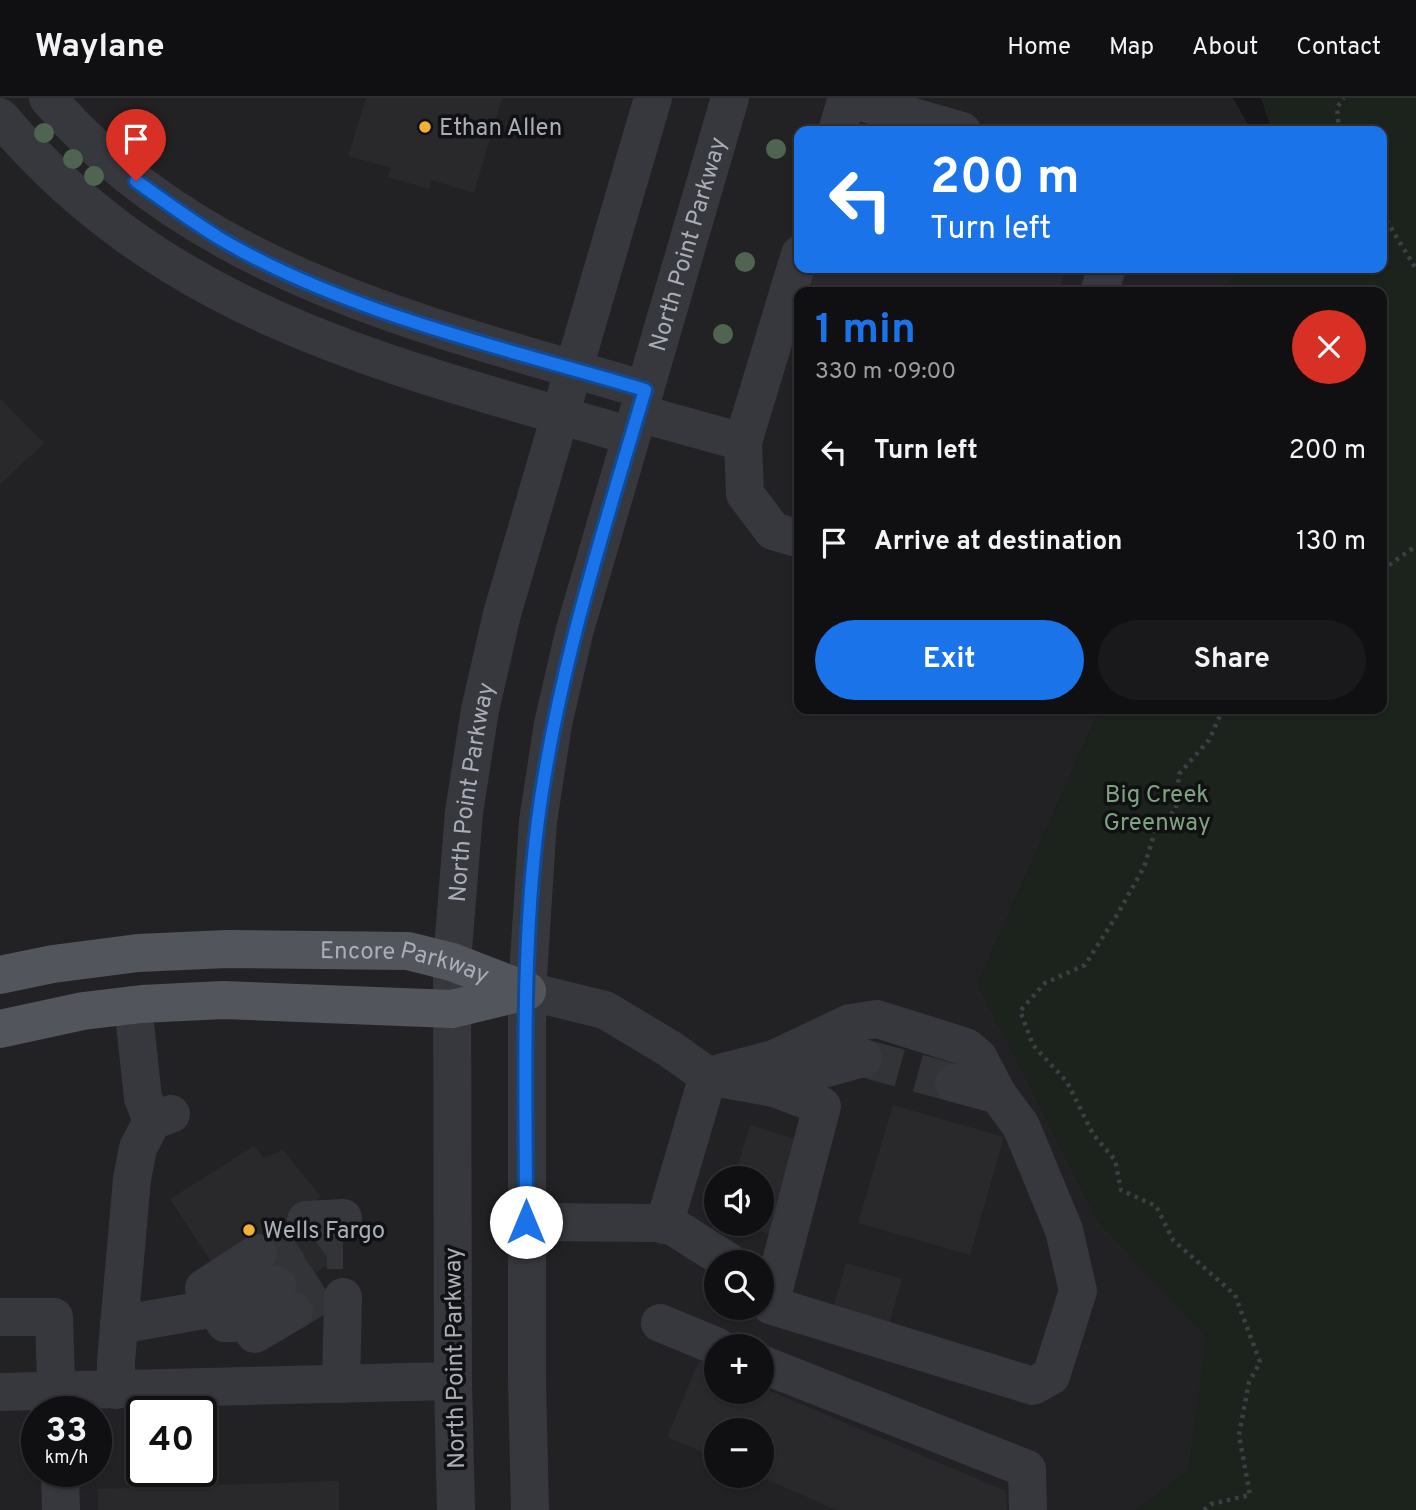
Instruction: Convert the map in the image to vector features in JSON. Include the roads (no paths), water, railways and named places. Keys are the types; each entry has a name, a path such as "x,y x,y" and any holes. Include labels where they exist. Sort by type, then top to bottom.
{"main road":[{"name":"Encore Parkway","path":"0,975 53,964 138,953 227,949 408,951 452,962 527,991"},
{"name":"Encore Parkway","path":"0,1029 133,1005 223,1000 452,1009 527,991"}],"street":[{"path":"48,98 99,150 136,181 220,238 265,262 358,302 574,369 638,413"},
{"name":"North Point Parkway","path":"456,1510 452,962 464,812 480,710 502,614 653,98"},
{"name":"North Point Parkway","path":"530,1510 526,1222 527,991 538,821 553,724 573,633 730,98"},
{"path":"839,126 847,98 945,126"},
{"path":"0,117 27,150 66,187 150,251 200,284 291,327 341,348 560,415 638,413 743,442"},
{"path":"794,273 743,442 745,494 773,531 794,537"},
{"path":"527,991 605,1010 670,1049 708,1076 774,1088 822,1106"},
{"path":"116,1390 128,1215 154,1128 143,1098 133,1005"},
{"path":"708,1076 774,1059 850,1023 877,1019 966,1046 978,1057 998,1095 1021,1126 1064,1230 1078,1291 1051,1376 1033,1386 774,1308"},
{"path":"774,1088 809,1073 850,1061 822,1106 774,1262"},
{"path":"664,1225 708,1076"},
{"path":"954,1083 998,1095"},
{"path":"526,1222 664,1225 674,1227 710,1250"},
{"path":"119,1325 225,1312 275,1281"},
{"path":"338,1292 341,1384"},
{"path":"0,1317 54,1317 57,1396"},
{"path":"660,1323 704,1341"},
{"path":"774,1369 1027,1469 1028,1510"},
{"path":"84,1396 116,1390 453,1381"},
{"path":"0,1392 25,1396"},
{"path":"60,1487 61,1510"}],"tunnel":[{"path":"863,1058 954,1083"},
{"path":"263,1262 312,1228"},
{"path":"277,1285 327,1250 343,1250"},
{"path":"294,1311 328,1290"}],"place":[{"name":"Ethan Allen","path":"425,127"},
{"name":"Wells Fargo","path":"249,1230"}],"park label":[{"name":"Big Creek Greenway","path":"1157,808"}]}
